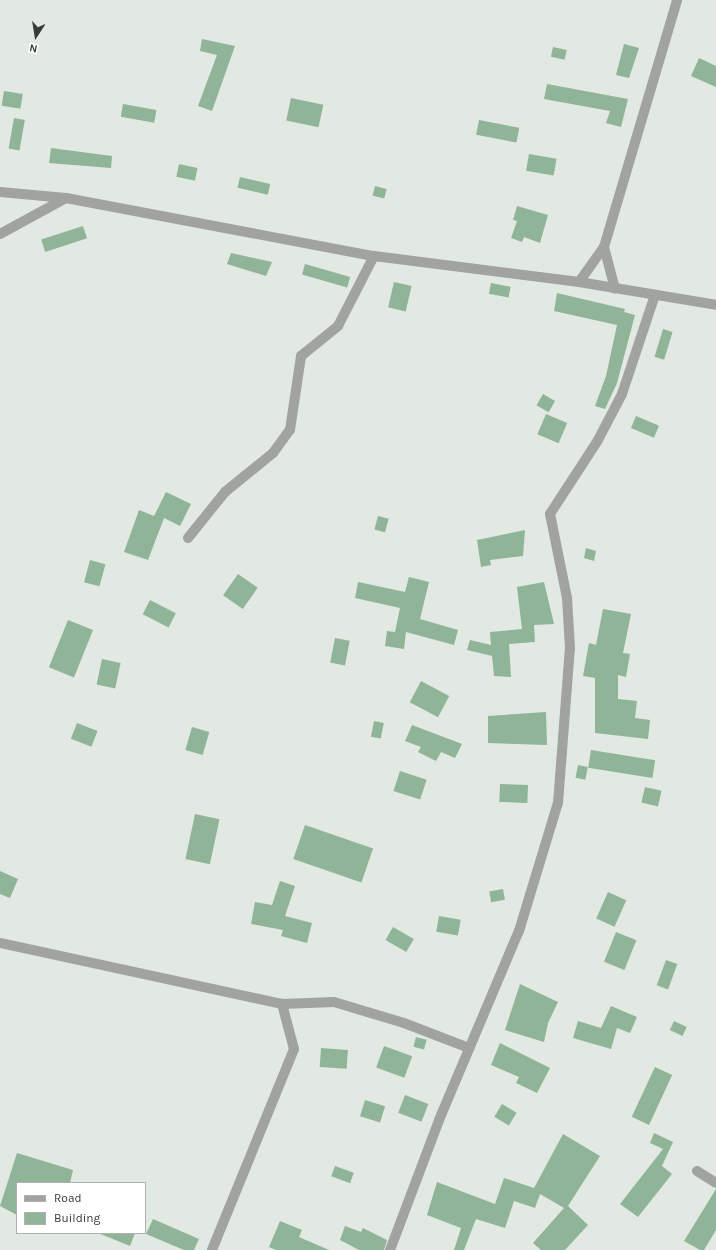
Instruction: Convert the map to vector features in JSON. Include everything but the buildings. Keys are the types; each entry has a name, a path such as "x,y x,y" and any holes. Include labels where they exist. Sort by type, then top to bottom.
{"street":[{"path":"579,282 604,247 677,0"},
{"path":"0,192 66,198 374,256 579,282 716,305"},
{"path":"0,234 66,198"},
{"path":"604,247 615,289"},
{"path":"188,538 225,492 273,453 290,430 301,356 338,326 358,292 374,256"},
{"path":"390,1250 469,1048 519,931 558,803 570,648 567,598 550,514 598,440 622,394 655,295"},
{"path":"0,943 282,1004 334,1002 404,1023 469,1048"},
{"path":"212,1250 294,1050 282,1004"},
{"path":"697,1171 716,1183"}]}
